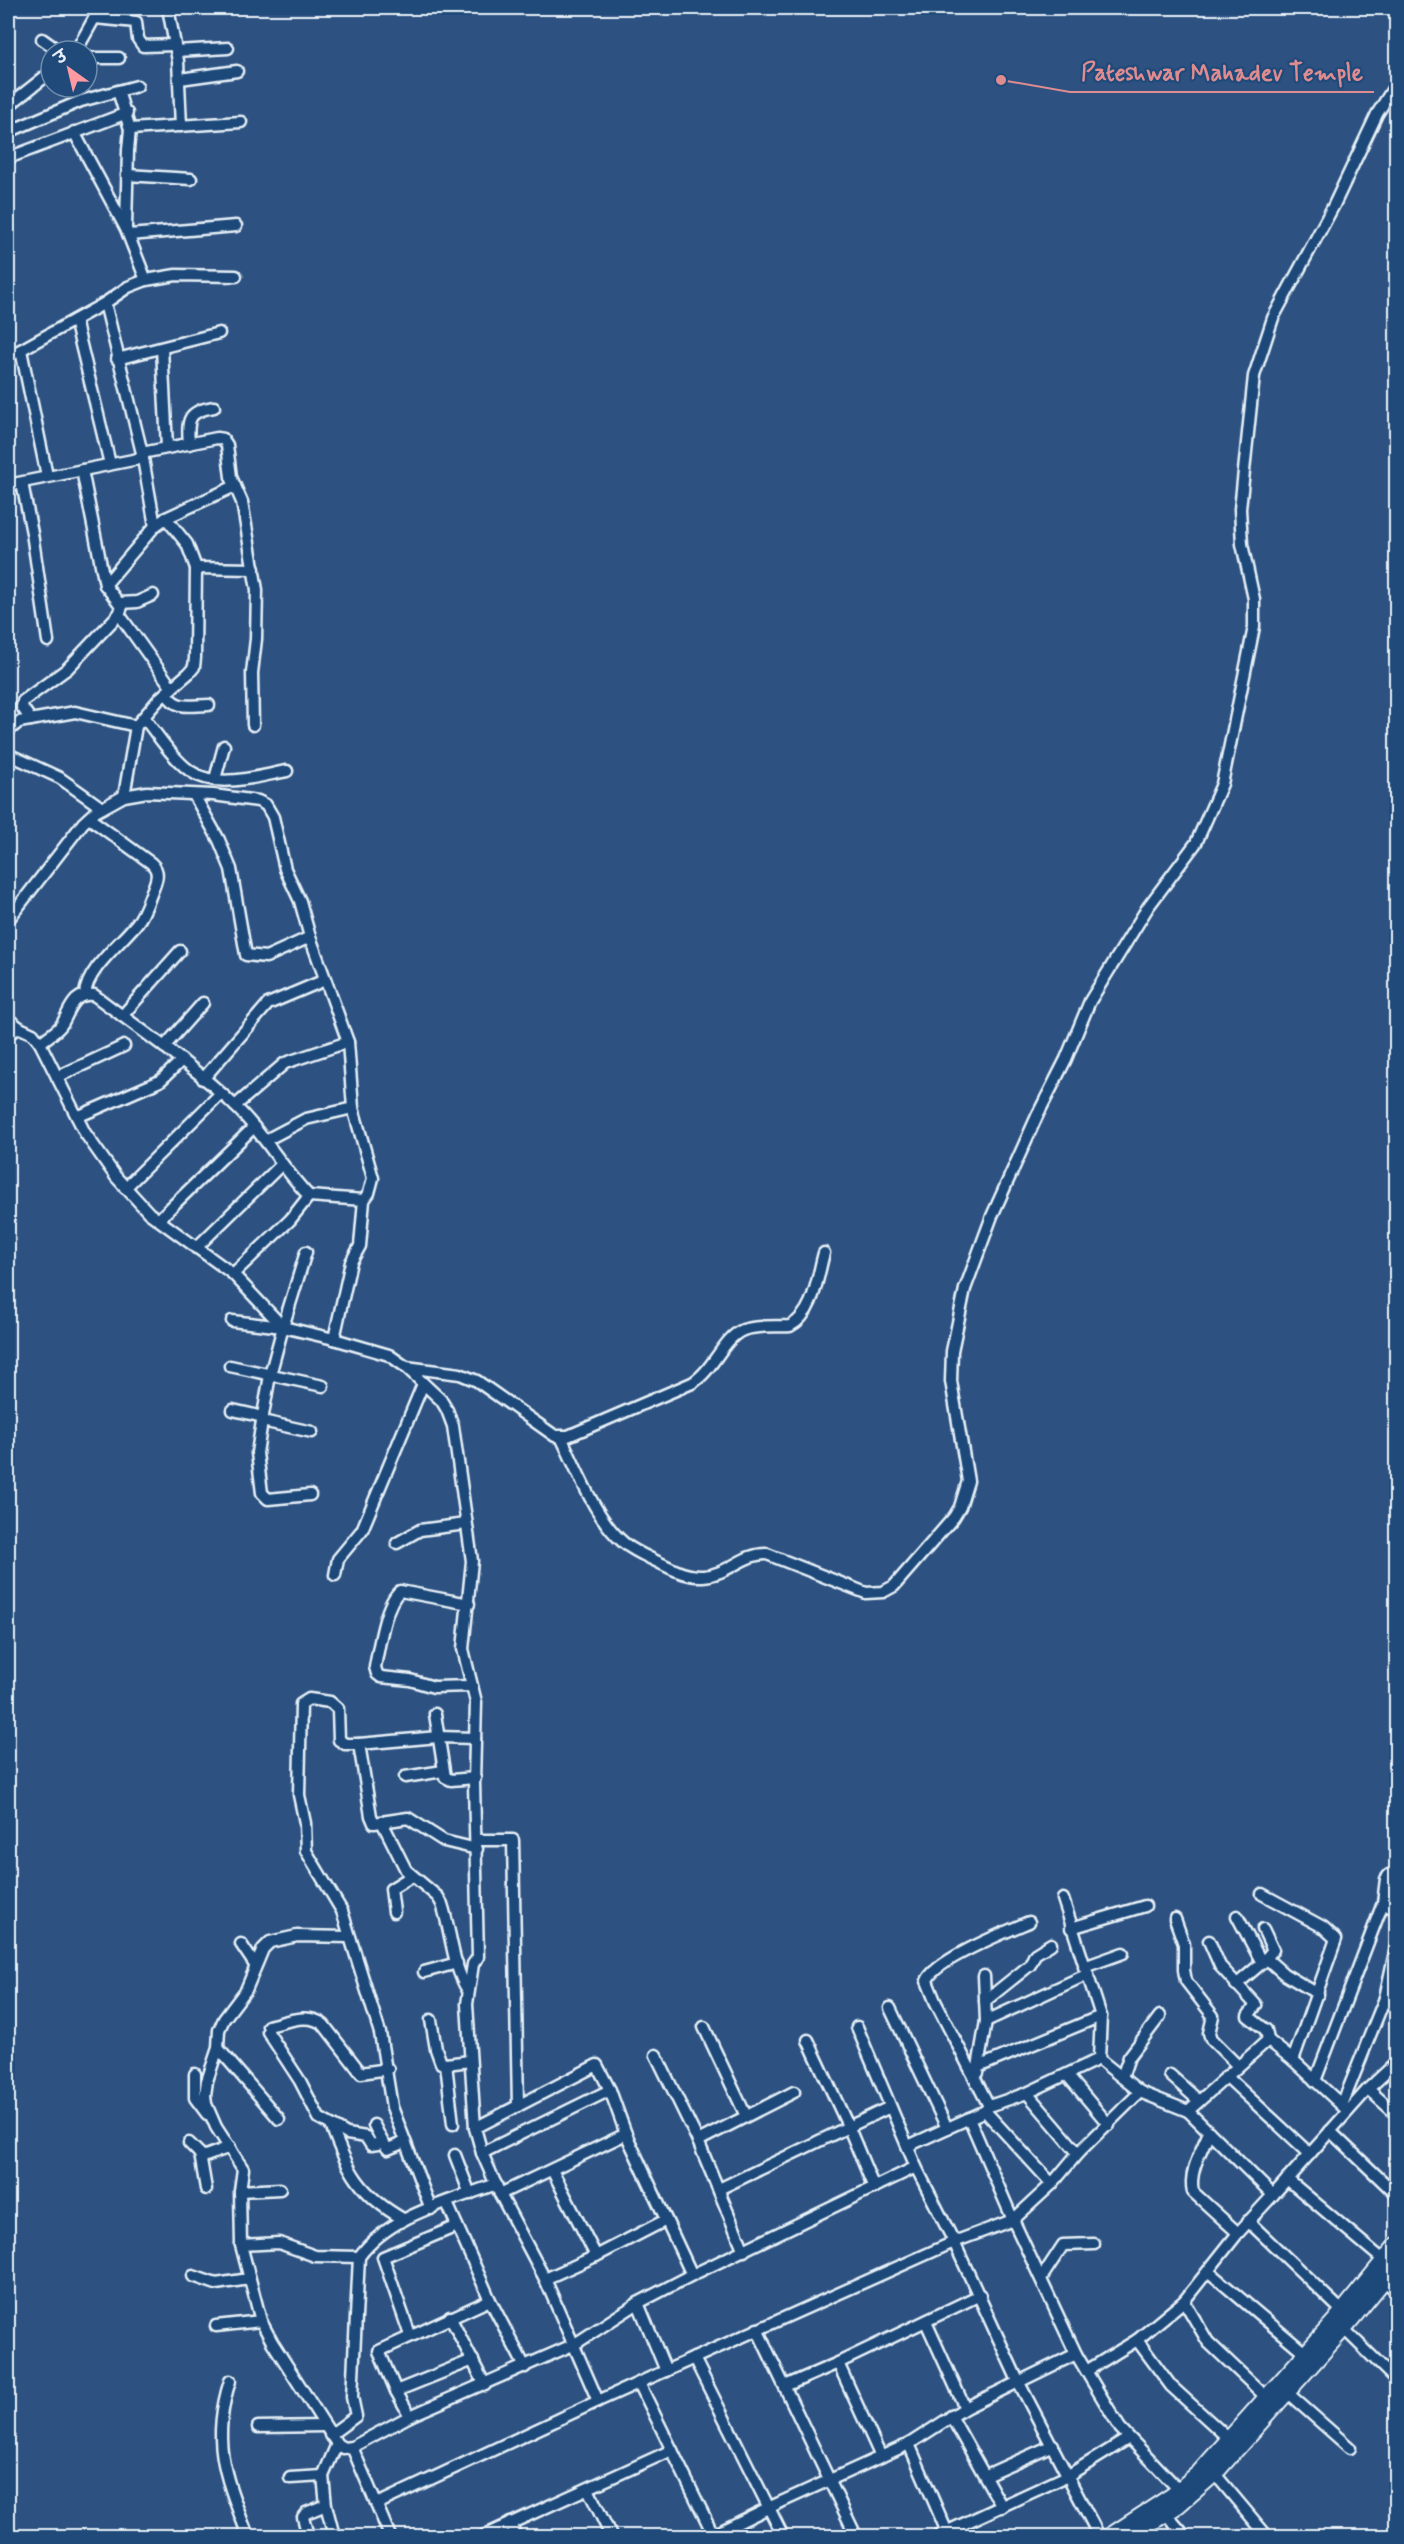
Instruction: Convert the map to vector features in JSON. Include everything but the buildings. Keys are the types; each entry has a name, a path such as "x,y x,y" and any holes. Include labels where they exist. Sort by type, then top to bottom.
{"street":[{"path":"83,39 100,8"},
{"path":"168,8 180,79 181,126"},
{"path":"95,18 136,22 138,39 143,46 228,48"},
{"path":"99,58 119,58"},
{"path":"180,79 237,71"},
{"path":"8,106 39,81"},
{"path":"561,1437 603,1520 613,1533 634,1550 680,1573 691,1576 723,1572 751,1555 767,1554 866,1593 883,1592 894,1586 954,1517 960,1507 968,1480 950,1364 965,1289 992,1216 1037,1116 1066,1059 1090,1001 1148,907 1196,843 1222,784 1254,627 1254,599 1242,544 1240,509 1254,376 1273,318 1334,205 1377,114 1396,84"},
{"path":"8,132 81,101 137,86"},
{"path":"118,91 127,113 130,129 127,232"},
{"path":"8,158 127,113"},
{"path":"130,129 241,122"},
{"path":"74,132 127,232 146,280"},
{"path":"127,174 191,179"},
{"path":"127,232 236,226"},
{"path":"8,357 105,303 128,287 146,280 176,275 236,276"},
{"path":"105,303 142,455 155,526"},
{"path":"75,320 110,464"},
{"path":"117,359 219,333"},
{"path":"162,348 167,447"},
{"path":"21,350 47,476"},
{"path":"189,444 190,417 201,409 214,407"},
{"path":"8,485 110,464 167,447 217,438 226,441 231,477 242,502 257,600 252,674 253,725"},
{"path":"82,470 105,585 169,690 171,702 179,706 209,705"},
{"path":"22,483 48,641"},
{"path":"105,585 155,526 166,518 235,486"},
{"path":"124,796 140,722 194,667 196,568 187,544 166,518"},
{"path":"196,568 254,569"},
{"path":"31,720 22,707 23,701 67,669 119,608 153,595"},
{"path":"8,731 19,722 75,712 140,722 197,775 215,779 241,779 287,771"},
{"path":"215,779 224,746"},
{"path":"8,755 60,778 102,808"},
{"path":"8,920 89,818 124,796 147,792 258,801 266,804 273,817 285,869 296,890 310,937 348,1042 353,1108 373,1179 364,1200 360,1246 351,1262 334,1339"},
{"path":"194,795 219,840 231,869 246,955 266,957 310,937"},
{"path":"40,1043 61,1026 93,974 143,913 157,878 157,871 151,863 89,818"},
{"path":"122,1016 180,951"},
{"path":"203,1079 268,1004 325,980"},
{"path":"79,999 94,995 164,1047 235,1106 252,1129 266,1140 281,1165 309,1196 364,1200"},
{"path":"164,1047 203,1003"},
{"path":"8,1019 33,1034 40,1043 85,1133 126,1188 149,1213 233,1274 283,1327"},
{"path":"8,1033 20,1028"},
{"path":"235,1106 285,1063 348,1042"},
{"path":"57,1077 124,1046"},
{"path":"77,1117 160,1081 180,1062"},
{"path":"126,1188 219,1095"},
{"path":"266,1140 306,1119 353,1108"},
{"path":"159,1220 252,1129"},
{"path":"196,1248 281,1165"},
{"path":"233,1274 290,1220 309,1196"},
{"path":"306,1252 270,1375 257,1453 262,1493 268,1499 310,1496"},
{"path":"406,1367 460,1374 477,1381 555,1436 561,1437 692,1383 708,1372 730,1340 743,1330 790,1326 796,1323 807,1311 824,1253"},
{"path":"232,1321 283,1327 389,1355 406,1367 441,1400 453,1426 472,1561 463,1649 476,1702 478,1957 472,1965 467,1989 475,2128 482,2153 498,2189 545,2279 598,2401"},
{"path":"230,1366 323,1386"},
{"path":"335,1575 338,1559 362,1530 423,1384"},
{"path":"233,1410 312,1432"},
{"path":"397,1543 420,1530 466,1524"},
{"path":"469,1604 400,1591 394,1597 383,1628 375,1667 381,1677 410,1680 429,1687 472,1686"},
{"path":"431,2209 392,2107 381,2033 339,1904 306,1851 305,1823 299,1795 301,1704 309,1699 335,1705 339,1714 339,1740 345,1744 438,1737 475,1738"},
{"path":"435,1714 442,1771 448,1779 475,1779"},
{"path":"359,1744 372,1820 378,1824 408,1818 444,1841 477,1845 513,1840 518,2106"},
{"path":"405,1777 442,1771"},
{"path":"382,1822 402,1864 412,1876 438,1897 442,1904 460,1978 467,1989"},
{"path":"1315,2081 1383,1903 1386,1879 1389,1875 1396,1873"},
{"path":"394,1912 391,1889 412,1876"},
{"path":"1262,1894 1323,1927 1336,1939 1293,2060"},
{"path":"1063,1899 1101,2016 1099,2059"},
{"path":"1383,1903 1396,1910"},
{"path":"1071,1928 1144,1906"},
{"path":"1237,1916 1264,1961 1318,1994"},
{"path":"1175,1919 1184,1944 1186,1981 1213,2016 1209,2033 1211,2039 1238,2066"},
{"path":"1029,1922 963,1952 929,1976 927,1981 976,2079 987,2108 1052,2184"},
{"path":"1236,1985 1274,1950 1263,1929"},
{"path":"216,2127 206,2104 205,2095 218,2048 219,2030 224,2019 246,1990 263,1949 270,1942 281,1938 302,1935 350,1937"},
{"path":"1209,1941 1220,1966 1256,2005 1248,2016 1266,2030 1269,2040 1345,2108"},
{"path":"241,1944 255,1965"},
{"path":"985,2001 1030,1965 1035,1954 1052,1944"},
{"path":"986,2021 1123,1953"},
{"path":"1088,2370 1137,2340 1184,2301 1248,2221 1330,2131 1345,2108 1385,1998 1396,1953"},
{"path":"424,1972 457,1963"},
{"path":"976,2079 986,2021 984,1976"},
{"path":"1385,1998 1396,2007"},
{"path":"890,2008 947,2128"},
{"path":"978,2067 1101,2016"},
{"path":"1122,2077 1129,2057 1160,2016"},
{"path":"382,2143 371,2145 366,2137 351,2136 316,2114 300,2081 268,2029 305,2018 317,2019 361,2073 388,2069"},
{"path":"431,2020 438,2058 446,2064 470,2061"},
{"path":"704,2027 746,2116"},
{"path":"857,2027 916,2167 980,2295 1018,2381 1099,2536"},
{"path":"808,2040 874,2188"},
{"path":"1188,2111 1269,2040"},
{"path":"218,2048 279,2119"},
{"path":"656,2055 698,2141 744,2251"},
{"path":"909,2146 987,2108 1027,2093 1099,2059"},
{"path":"1099,2059 1140,2092 1188,2111 1273,2195"},
{"path":"1345,2108 1396,2063"},
{"path":"446,2064 453,2124"},
{"path":"475,2128 597,2065 610,2090 626,2134 692,2275"},
{"path":"195,2074 195,2098 243,2169 240,2191 241,2245 261,2320 272,2342 328,2431 337,2444 343,2448 352,2447 411,2416 575,2344 638,2303 916,2167"},
{"path":"1067,2075 1109,2125"},
{"path":"1170,2075 1199,2101"},
{"path":"1227,2076 1310,2154"},
{"path":"1368,2089 1396,2114"},
{"path":"482,2153 610,2090"},
{"path":"698,2141 794,2092"},
{"path":"377,2504 757,2329 954,2242 1013,2220 1052,2184 1078,2153 1140,2092"},
{"path":"1027,2093 1078,2153"},
{"path":"719,2189 849,2128 890,2106"},
{"path":"969,2118 1013,2220 1042,2277 1076,2354 1088,2370 1120,2428 1183,2494"},
{"path":"331,2125 342,2156 353,2176 381,2206 403,2219"},
{"path":"374,2125 382,2143 388,2149 405,2142"},
{"path":"1330,2131 1396,2194"},
{"path":"1209,2132 1192,2175 1193,2193 1238,2233"},
{"path":"258,2427 328,2431 356,2416 352,2397 360,2257 368,2245 403,2219 470,2194 498,2189 552,2170 626,2134"},
{"path":"189,2143 200,2154 207,2157 230,2147"},
{"path":"200,2154 206,2189"},
{"path":"455,2155 470,2194"},
{"path":"552,2170 596,2256"},
{"path":"1287,2179 1391,2265"},
{"path":"240,2191 280,2189"},
{"path":"447,2203 490,2300 525,2367"},
{"path":"545,2279 666,2220"},
{"path":"1248,2221 1396,2380"},
{"path":"410,2335 383,2257 457,2226"},
{"path":"241,2245 279,2243 315,2256 360,2257"},
{"path":"1042,2277 1063,2245 1094,2244"},
{"path":"1132,2536 1166,2514 1266,2397 1283,2388 1305,2353 1384,2280 1396,2245"},
{"path":"1109,2536 1215,2474 1340,2320 1391,2265"},
{"path":"1209,2272 1305,2353"},
{"path":"193,2276 216,2284 249,2279"},
{"path":"1384,2280 1396,2291"},
{"path":"785,2386 980,2295"},
{"path":"411,2416 396,2391 380,2350 490,2300"},
{"path":"1184,2301 1208,2342 1266,2397"},
{"path":"638,2303 666,2371"},
{"path":"450,2317 485,2385"},
{"path":"216,2326 261,2320"},
{"path":"926,2322 965,2408"},
{"path":"757,2329 856,2536"},
{"path":"1137,2340 1171,2386 1229,2439"},
{"path":"639,2383 713,2536 768,2508 909,2444 965,2408 1076,2354"},
{"path":"694,2358 783,2536"},
{"path":"396,2391 473,2360"},
{"path":"838,2363 881,2457"},
{"path":"230,2381 222,2405 220,2439 224,2472 248,2536"},
{"path":"1283,2388 1350,2448"},
{"path":"951,2416 1002,2507"},
{"path":"909,2444 942,2534 1067,2476 1129,2438"},
{"path":"334,2536 326,2505 323,2476 337,2444"},
{"path":"986,2475 1053,2445"},
{"path":"352,2447 390,2536"},
{"path":"483,2536 672,2450"},
{"path":"1215,2474 1267,2536"},
{"path":"290,2478 323,2476"},
{"path":"588,2489 611,2536"},
{"path":"308,2536 303,2517 306,2512 326,2505"},
{"path":"1166,2514 1185,2536"},
{"path":"510,2523 516,2536"}],"place":[{"name":"Pateshwar Mahadev Temple","path":"1001,80"}]}
